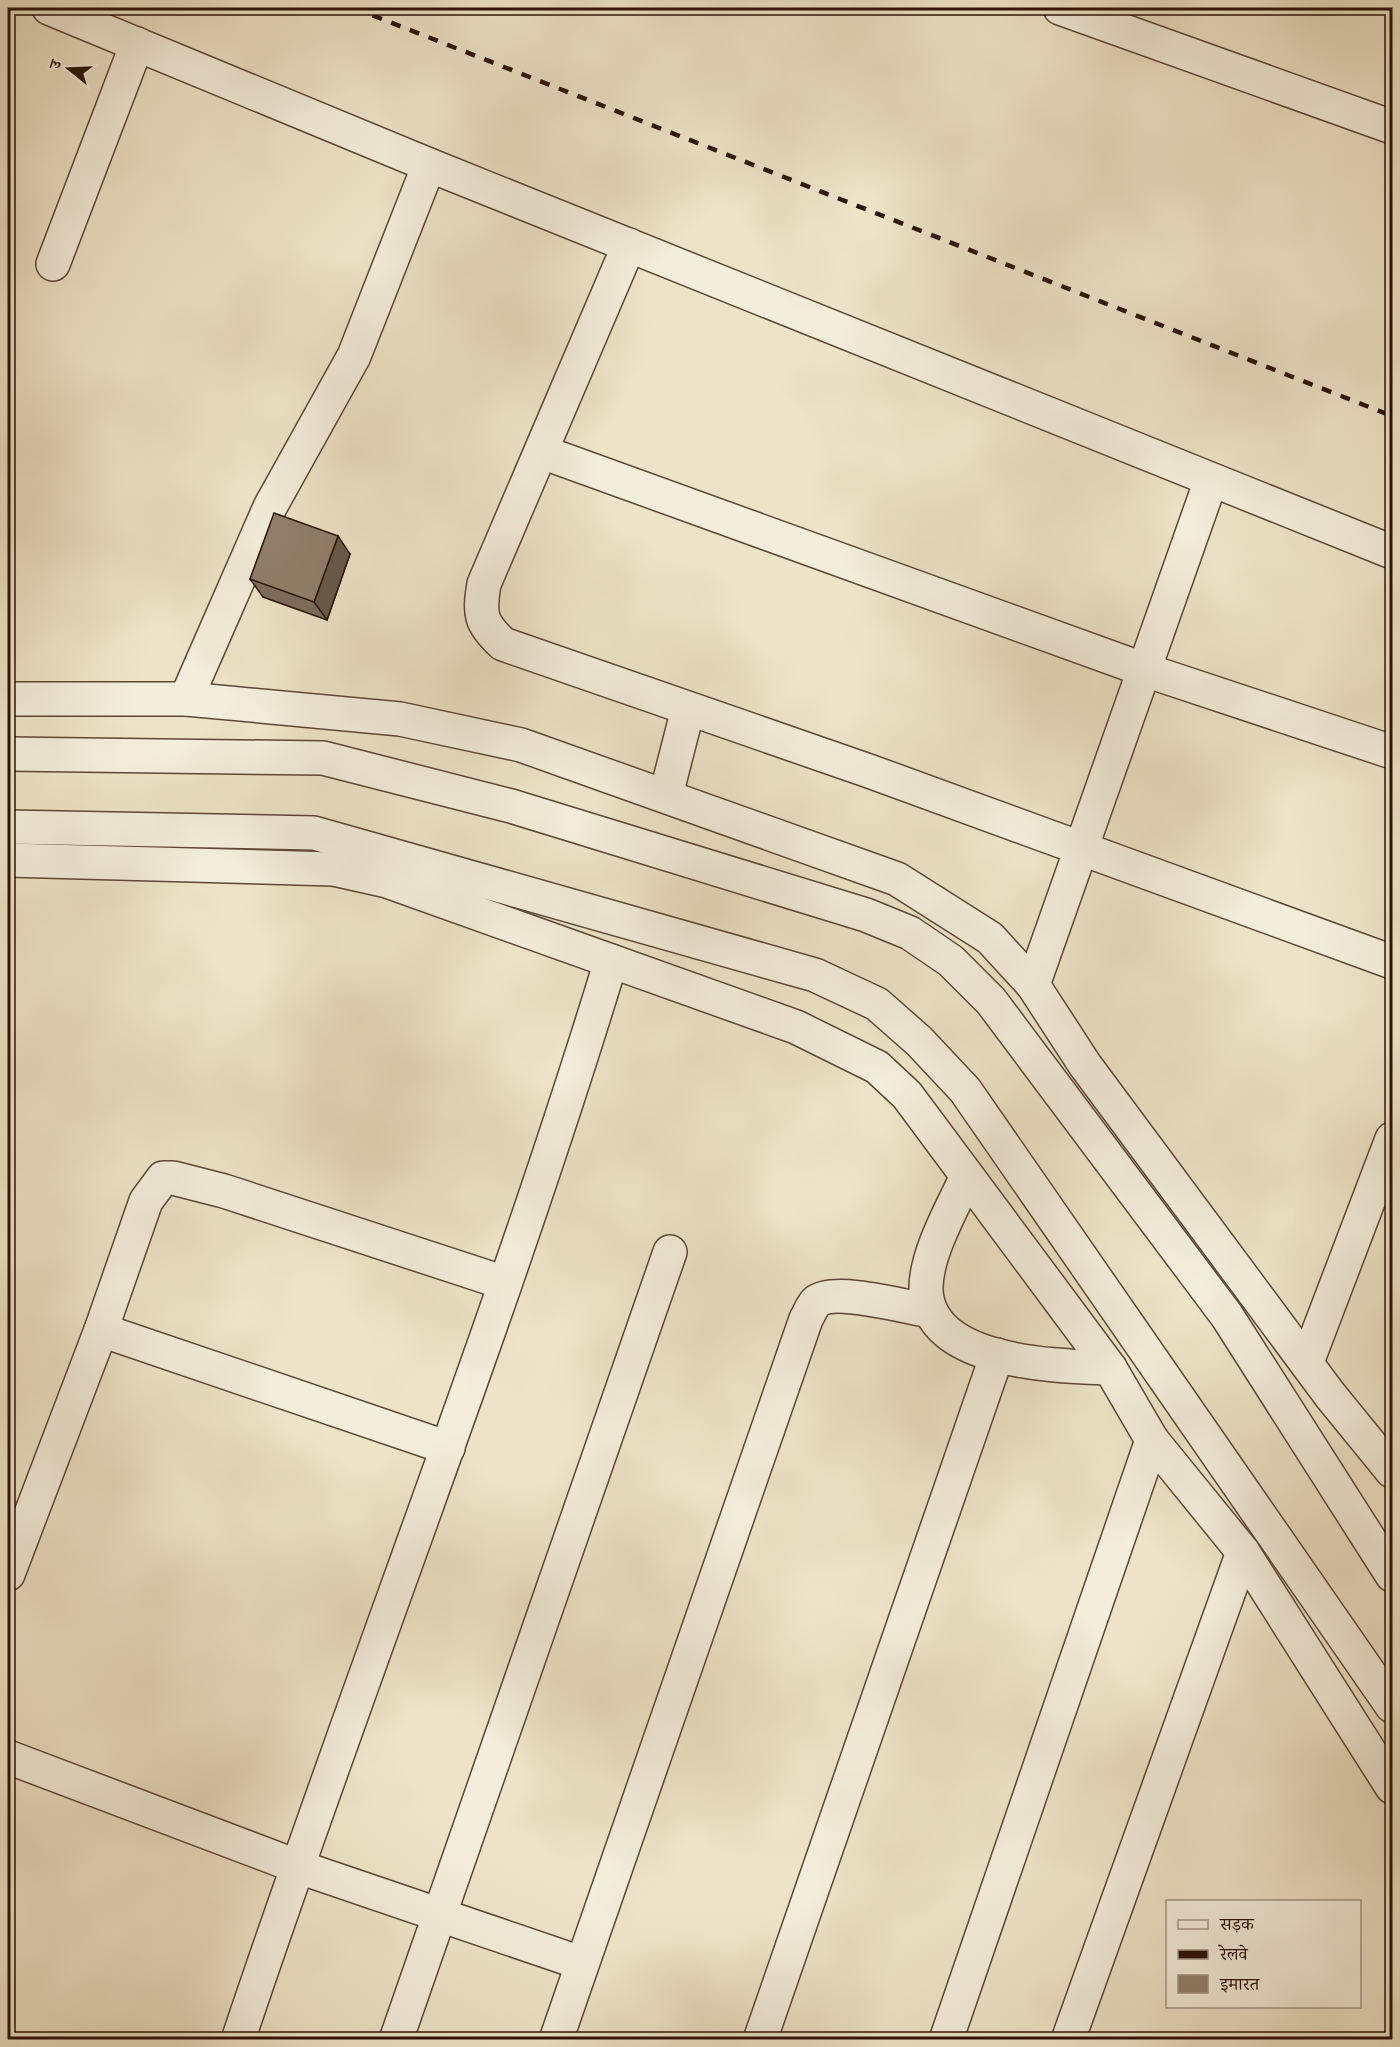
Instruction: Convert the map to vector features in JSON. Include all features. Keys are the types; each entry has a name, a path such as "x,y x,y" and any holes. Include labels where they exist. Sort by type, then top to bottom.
{"street":[{"path":"49,8 429,165 1392,552"},
{"path":"1060,8 1392,127"},
{"path":"53,264 137,44"},
{"path":"186,699 270,507 354,356 429,165"},
{"path":"629,245 484,584 479,610 487,630 502,645 1082,847 1392,962"},
{"path":"542,452 1145,670 1392,752"},
{"path":"1033,985 1211,480"},
{"path":"8,699 186,699 400,719 521,746 666,795 897,879 990,938 1033,985 1085,1065 1307,1362 1392,1471"},
{"path":"666,795 688,709"},
{"path":"8,754 323,758 511,806 866,915 910,933 951,961 991,1001 1227,1316 1392,1575"},
{"path":"8,826 314,833 815,975 877,1004 919,1041 965,1090 1392,1706"},
{"path":"8,860 333,868 387,881 796,1027 877,1067 906,1095 1110,1368 1152,1440 1243,1552 1392,1787"},
{"path":"238,2040 296,1866 448,1448 566,1110 611,961"},
{"path":"1307,1362 1392,1140"},
{"path":"967,1176 931,1257 926,1287 930,1311 944,1330 973,1347 997,1355 1044,1365 1110,1368"},
{"path":"8,1574 101,1330 146,1200 163,1178 173,1178 224,1191 505,1283"},
{"path":"396,2040 670,1252"},
{"path":"556,2040 806,1319 816,1302 829,1297 848,1297 930,1311"},
{"path":"101,1330 448,1448"},
{"path":"760,2040 997,1355"},
{"path":"946,2040 1152,1440"},
{"path":"1068,2040 1243,1552"},
{"path":"8,1756 296,1866 581,1963"}],"building":[{"path":"274,513 338,536 314,602 250,579"}],"railway":[{"path":"354,8 1392,416"}]}
